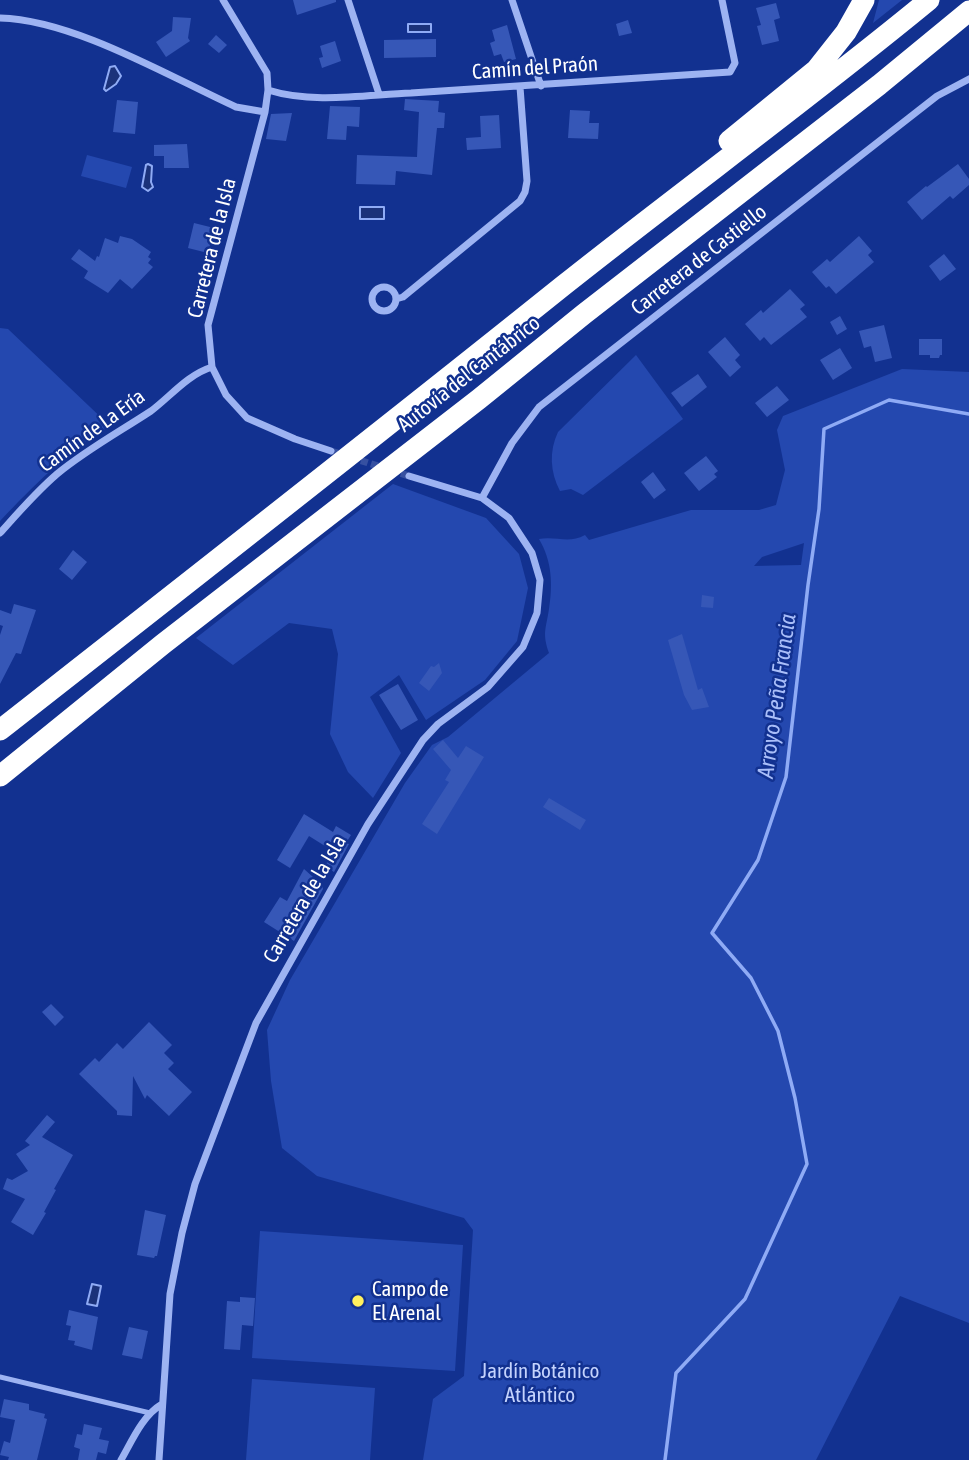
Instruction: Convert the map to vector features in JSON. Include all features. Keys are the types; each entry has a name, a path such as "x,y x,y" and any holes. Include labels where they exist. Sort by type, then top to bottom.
{"highway":[{"path":"484,352 561,278 816,70 846,32 864,0"},
{"name":"Autovía del Cantábrico","path":"0,730 929,0"},
{"name":"Autovía del Cantábrico","path":"0,776 163,644 879,85 969,11"},
{"path":"879,85 969,22"}],"street":[{"path":"223,0 267,74 268,90"},
{"path":"348,0 379,94"},
{"path":"512,0 541,86"},
{"name":"Camín del Praón","path":"268,90 312,97 541,86 730,72 735,63 722,0"},
{"path":"0,18 26,20 71,32 236,107 265,111"},
{"name":"Carretera de Castiello","path":"482,498 512,443 540,407 937,96 969,79"},
{"path":"396,299 403,297 438,271 520,201 527,181 520,87"},
{"name":"Carretera de la Isla","path":"268,90 265,111 208,325 212,367 226,395 247,418 331,451"},
{"name":"Camín de La Ería","path":"0,533 57,474 97,444 151,410 198,371 212,367"},
{"name":"Carretera de la Isla","path":"159,1460 170,1294 182,1233 200,1171 256,1023 368,824 423,740 438,724 488,687 523,647 537,613 540,580 532,553 509,518 482,498 409,476"},
{"path":"121,1460 150,1413 162,1404"}],"lane":[{"path":"0,1377 150,1413"}],"green space":[{"path":"879,0 902,0 873,23"},
{"path":"87,155 132,167 126,188 81,176"},
{"path":"0,328 8,329 110,426 52,470 0,521"},
{"path":"636,355 683,419 583,495 571,489 560,491 552,462 558,432"},
{"name":"Jardín Botánico Atlántico","path":"902,369 969,372 969,1323 900,1296 816,1460 423,1460 433,1399 464,1376 473,1230 464,1218 317,1176 282,1148 271,1081 267,1030 290,980 405,783 432,745 448,737 549,653 545,636 551,582 547,556 539,539 573,539 585,535 589,540 691,510 759,510 776,505 785,470 777,430 783,416","holes":["804,543 801,565 754,566 762,557"]},
{"path":"393,484 486,518 519,554 528,588 517,641 485,680 426,720 399,675 370,697 401,753 373,798 348,772 330,734 338,654 332,629 289,623 233,665 196,638"},
{"name":"Campo de El Arenal","path":"260,1231 463,1245 455,1371 252,1358"},
{"name":"Campo de El Arenal","path":"252,1379 375,1388 370,1460 246,1460"}],"shaded area":[{"path":"408,24 431,24 431,32 408,32"},
{"path":"115,66 121,76 116,84 106,91 104,89 110,67"},
{"path":"148,164 152,166 153,187 148,191 142,187"},
{"path":"360,207 384,207 384,219 360,219"},
{"path":"92,1284 101,1286 97,1306 87,1304"}],"building":[{"path":"293,0 336,0 336,2 297,15"},
{"path":"776,3 780,18 774,20 779,41 762,45 757,26 761,25 756,8"},
{"path":"173,17 191,18 188,38 190,41 166,57 156,42 172,31"},
{"path":"628,20 632,33 619,36 616,24"},
{"path":"507,25 516,59 504,62 501,54 494,56 490,43 495,41 492,30"},
{"path":"216,35 227,45 219,53 208,44"},
{"path":"436,39 436,57 384,58 384,40"},
{"path":"335,41 341,61 322,68 320,46"},
{"path":"405,99 439,101 438,112 445,113 444,128 437,128 432,175 396,171 395,185 356,184 357,155 417,157 419,112 404,110"},
{"path":"117,100 138,102 135,134 113,132"},
{"path":"330,106 360,107 359,127 347,126 346,140 327,139"},
{"path":"570,110 590,111 589,123 599,123 598,139 568,138"},
{"path":"292,113 286,141 266,139 271,114"},
{"path":"499,115 501,148 467,150 466,138 481,137 480,116"},
{"path":"187,144 189,168 164,168 164,156 154,156 154,145"},
{"path":"958,164 969,179 969,185 953,199 950,196 922,220 907,202"},
{"path":"194,223 214,228 208,253 188,248"},
{"path":"120,236 132,239 151,252 148,263 153,267 132,289 120,279 108,293 84,278 88,271 71,259 79,249 95,261 105,238 118,243"},
{"path":"859,236 872,251 868,255 874,262 836,294 829,286 826,288 812,272 827,259 830,262"},
{"path":"944,254 956,269 940,281 929,266"},
{"path":"790,289 805,305 800,309 807,317 771,345 764,337 760,341 745,324 761,310 763,313"},
{"path":"840,316 847,329 837,335 830,322"},
{"path":"884,325 892,358 875,362 871,346 864,348 859,331"},
{"path":"725,337 740,355 735,360 741,367 730,377 708,352"},
{"path":"919,339 942,339 942,355 939,358 930,358 930,355 919,355"},
{"path":"840,348 852,368 833,380 820,360"},
{"path":"698,374 707,387 682,407 671,393"},
{"path":"777,386 789,400 767,417 755,403"},
{"path":"706,456 718,471 714,474 717,477 699,491 684,473"},
{"path":"653,472 666,490 654,499 641,482"},
{"path":"73,550 87,562 72,580 59,569"},
{"path":"702,595 714,597 713,608 701,607"},
{"path":"14,604 36,610 21,654 16,653 0,684 0,635 3,626 0,625 0,610 11,614"},
{"path":"682,634 698,690 702,688 709,707 692,710 684,695 668,640"},
{"path":"439,663 442,673 429,691 419,683 431,666"},
{"path":"398,684 418,720 401,730 379,695"},
{"path":"443,740 458,758 466,746 484,757 437,834 422,824 449,782 445,780 451,770 433,749"},
{"path":"549,798 586,820 580,830 543,807"},
{"path":"304,814 333,832 336,826 351,835 334,872 325,866 333,851 309,836 290,868 277,860"},
{"path":"304,869 323,889 294,941 264,922 280,897 287,901"},
{"path":"51,1004 64,1017 55,1026 42,1012"},
{"path":"149,1022 172,1045 164,1053 174,1063 168,1069 192,1092 169,1116 147,1095 145,1099 133,1076 132,1116 117,1115 117,1111 79,1074 95,1058 99,1062 117,1043 123,1049"},
{"path":"47,1115 55,1122 42,1137 73,1155 33,1235 11,1222 25,1199 3,1189 7,1178 12,1180 28,1171 16,1154 30,1145 25,1141"},
{"path":"145,1210 166,1215 157,1256 154,1258 137,1255"},
{"path":"240,1297 255,1298 253,1326 242,1325 240,1350 224,1349 227,1301 240,1302"},
{"path":"69,1310 98,1317 92,1350 74,1345 75,1341 68,1340 71,1326 66,1325"},
{"path":"129,1327 148,1331 142,1359 122,1355"},
{"path":"4,1399 29,1404 29,1410 45,1414 44,1418 47,1419 37,1460 8,1460 9,1457 0,1455 4,1441 10,1443 15,1420 0,1417"},
{"path":"84,1424 102,1428 99,1439 109,1441 106,1454 98,1452 96,1460 78,1460 80,1449 74,1447 77,1434 82,1435"}],"waterway":[{"name":"Arroyo Peña Francia","path":"665,1460 676,1373 745,1299 807,1164 795,1098 778,1031 751,978 712,933 758,860 786,777 819,509 824,429 889,400 969,414"}],"tunnel":[{"path":"331,451 409,476"}],"place":[{"name":"Campo de El Arenal","path":"358,1301"}]}
